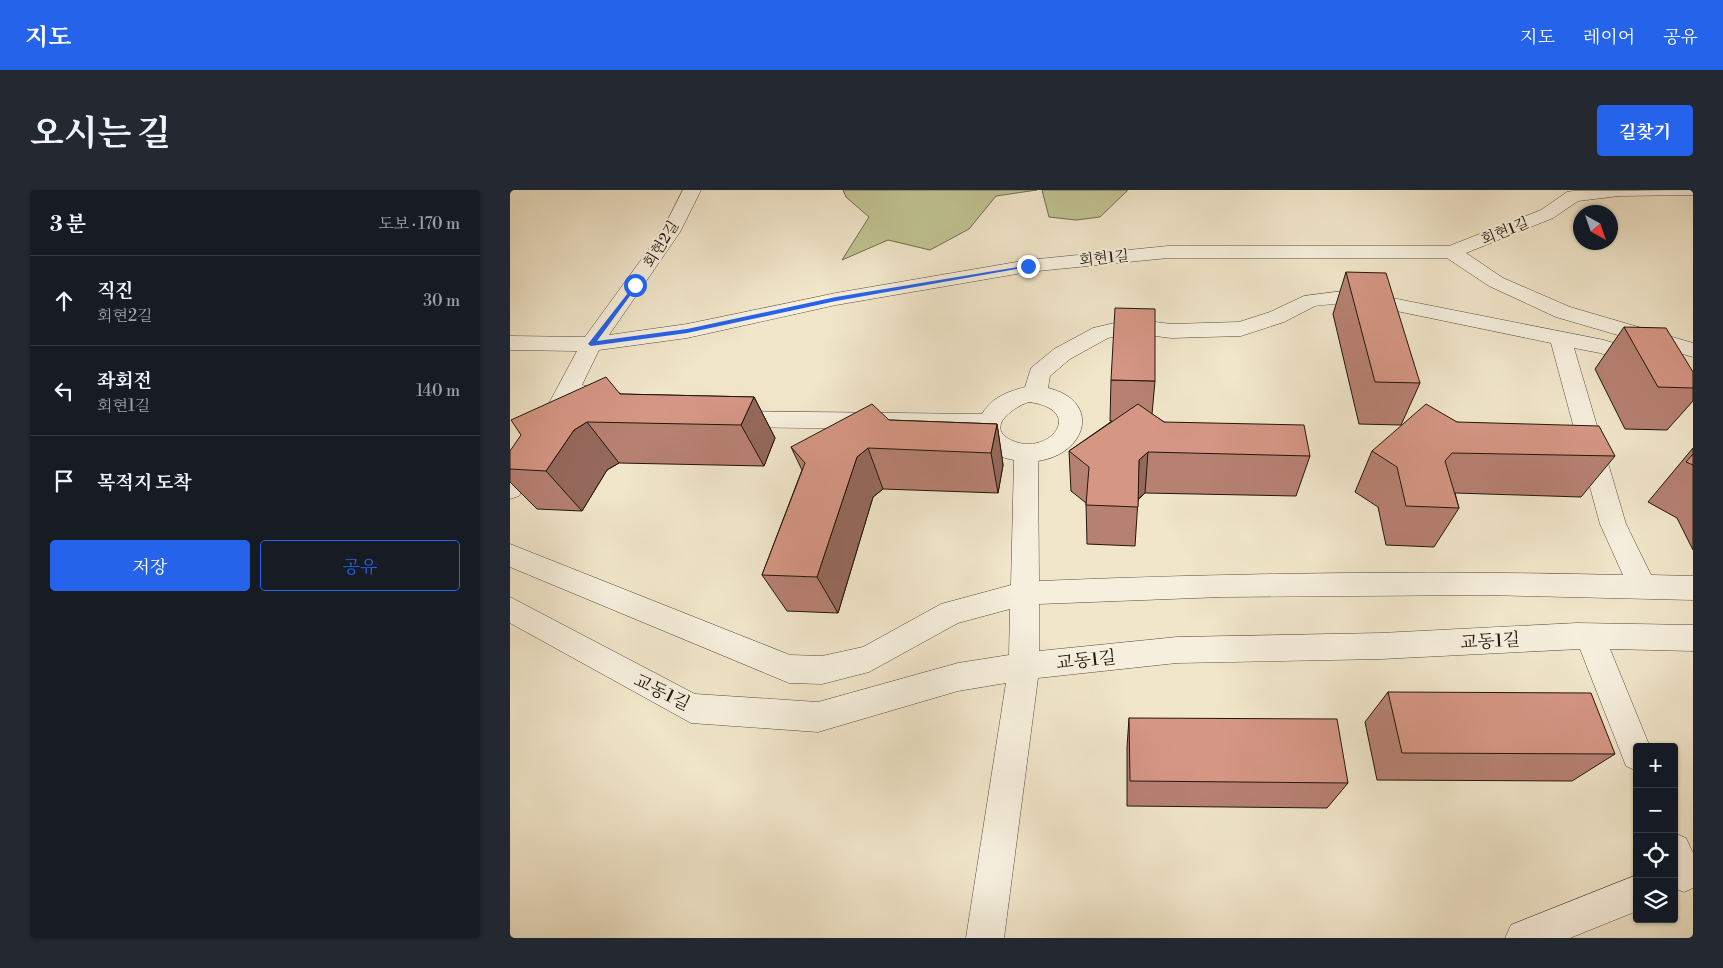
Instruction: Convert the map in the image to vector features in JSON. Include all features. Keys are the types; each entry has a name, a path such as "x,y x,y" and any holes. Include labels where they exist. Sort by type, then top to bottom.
{"street":[{"name":"회현2길","path":"510,489 569,390 591,344 671,232 692,190"},
{"name":"회현1길","path":"510,343 591,344 687,331 836,299 1028,266 1168,252 1451,252 1547,214 1573,196 1619,191 1693,190"},
{"path":"1451,252 1496,282 1563,312 1693,350"},
{"path":"1035,394 1039,373 1062,354 1101,333 1132,326 1171,332 1241,329 1277,317 1310,300 1343,297 1378,302 1604,347 1652,363"},
{"path":"1561,339 1613,524 1642,586"},
{"path":"569,390 635,404"},
{"path":"1035,394 1054,397 1070,410 1073,420 1072,429 1066,439 1055,447 1026,453 1012,451 1000,445 992,437 989,422 996,408 1016,396 1035,394"},
{"path":"708,417 989,422"},
{"path":"985,938 1024,666 1026,453"},
{"path":"510,555 789,669 822,670 869,659 951,613 1025,593 1222,585 1485,583 1693,588"},
{"name":"교동1길","path":"510,609 691,708 818,717 958,677 1024,666 1177,650 1381,646 1590,636 1693,638"},
{"path":"1590,636 1633,745"},
{"path":"1524,938 1633,895"}],"green space":[{"path":"843,190 1037,190 996,196 969,229 930,250 888,240 842,260 869,217 846,197"},
{"path":"1042,190 1128,190 1100,217 1076,220 1049,217"}],"building":[{"path":"1346,272 1386,273 1420,383 1375,382"},
{"path":"1115,308 1155,309 1155,381 1111,380"},
{"path":"1624,327 1666,328 1693,372 1693,388 1658,387"},
{"path":"606,377 620,394 754,397 741,425 587,422 574,430 546,471 510,469 510,451 521,435 511,420"},
{"path":"872,404 889,420 997,424 991,453 868,448 857,457 817,577 762,575 805,463 791,447"},
{"path":"1138,404 1164,422 1304,425 1310,456 1148,452 1139,460 1138,507 1086,505 1089,467 1069,451"},
{"path":"1426,404 1457,422 1599,426 1615,456 1452,453 1445,461 1459,508 1406,506 1397,467 1372,451"},
{"path":"1693,454 1693,465 1686,462"},
{"path":"1388,692 1591,693 1615,754 1402,753"},
{"path":"1129,718 1337,719 1348,783 1130,781"}],"route":[{"path":"635,285 591,344 687,331 836,299 1028,266"}]}
